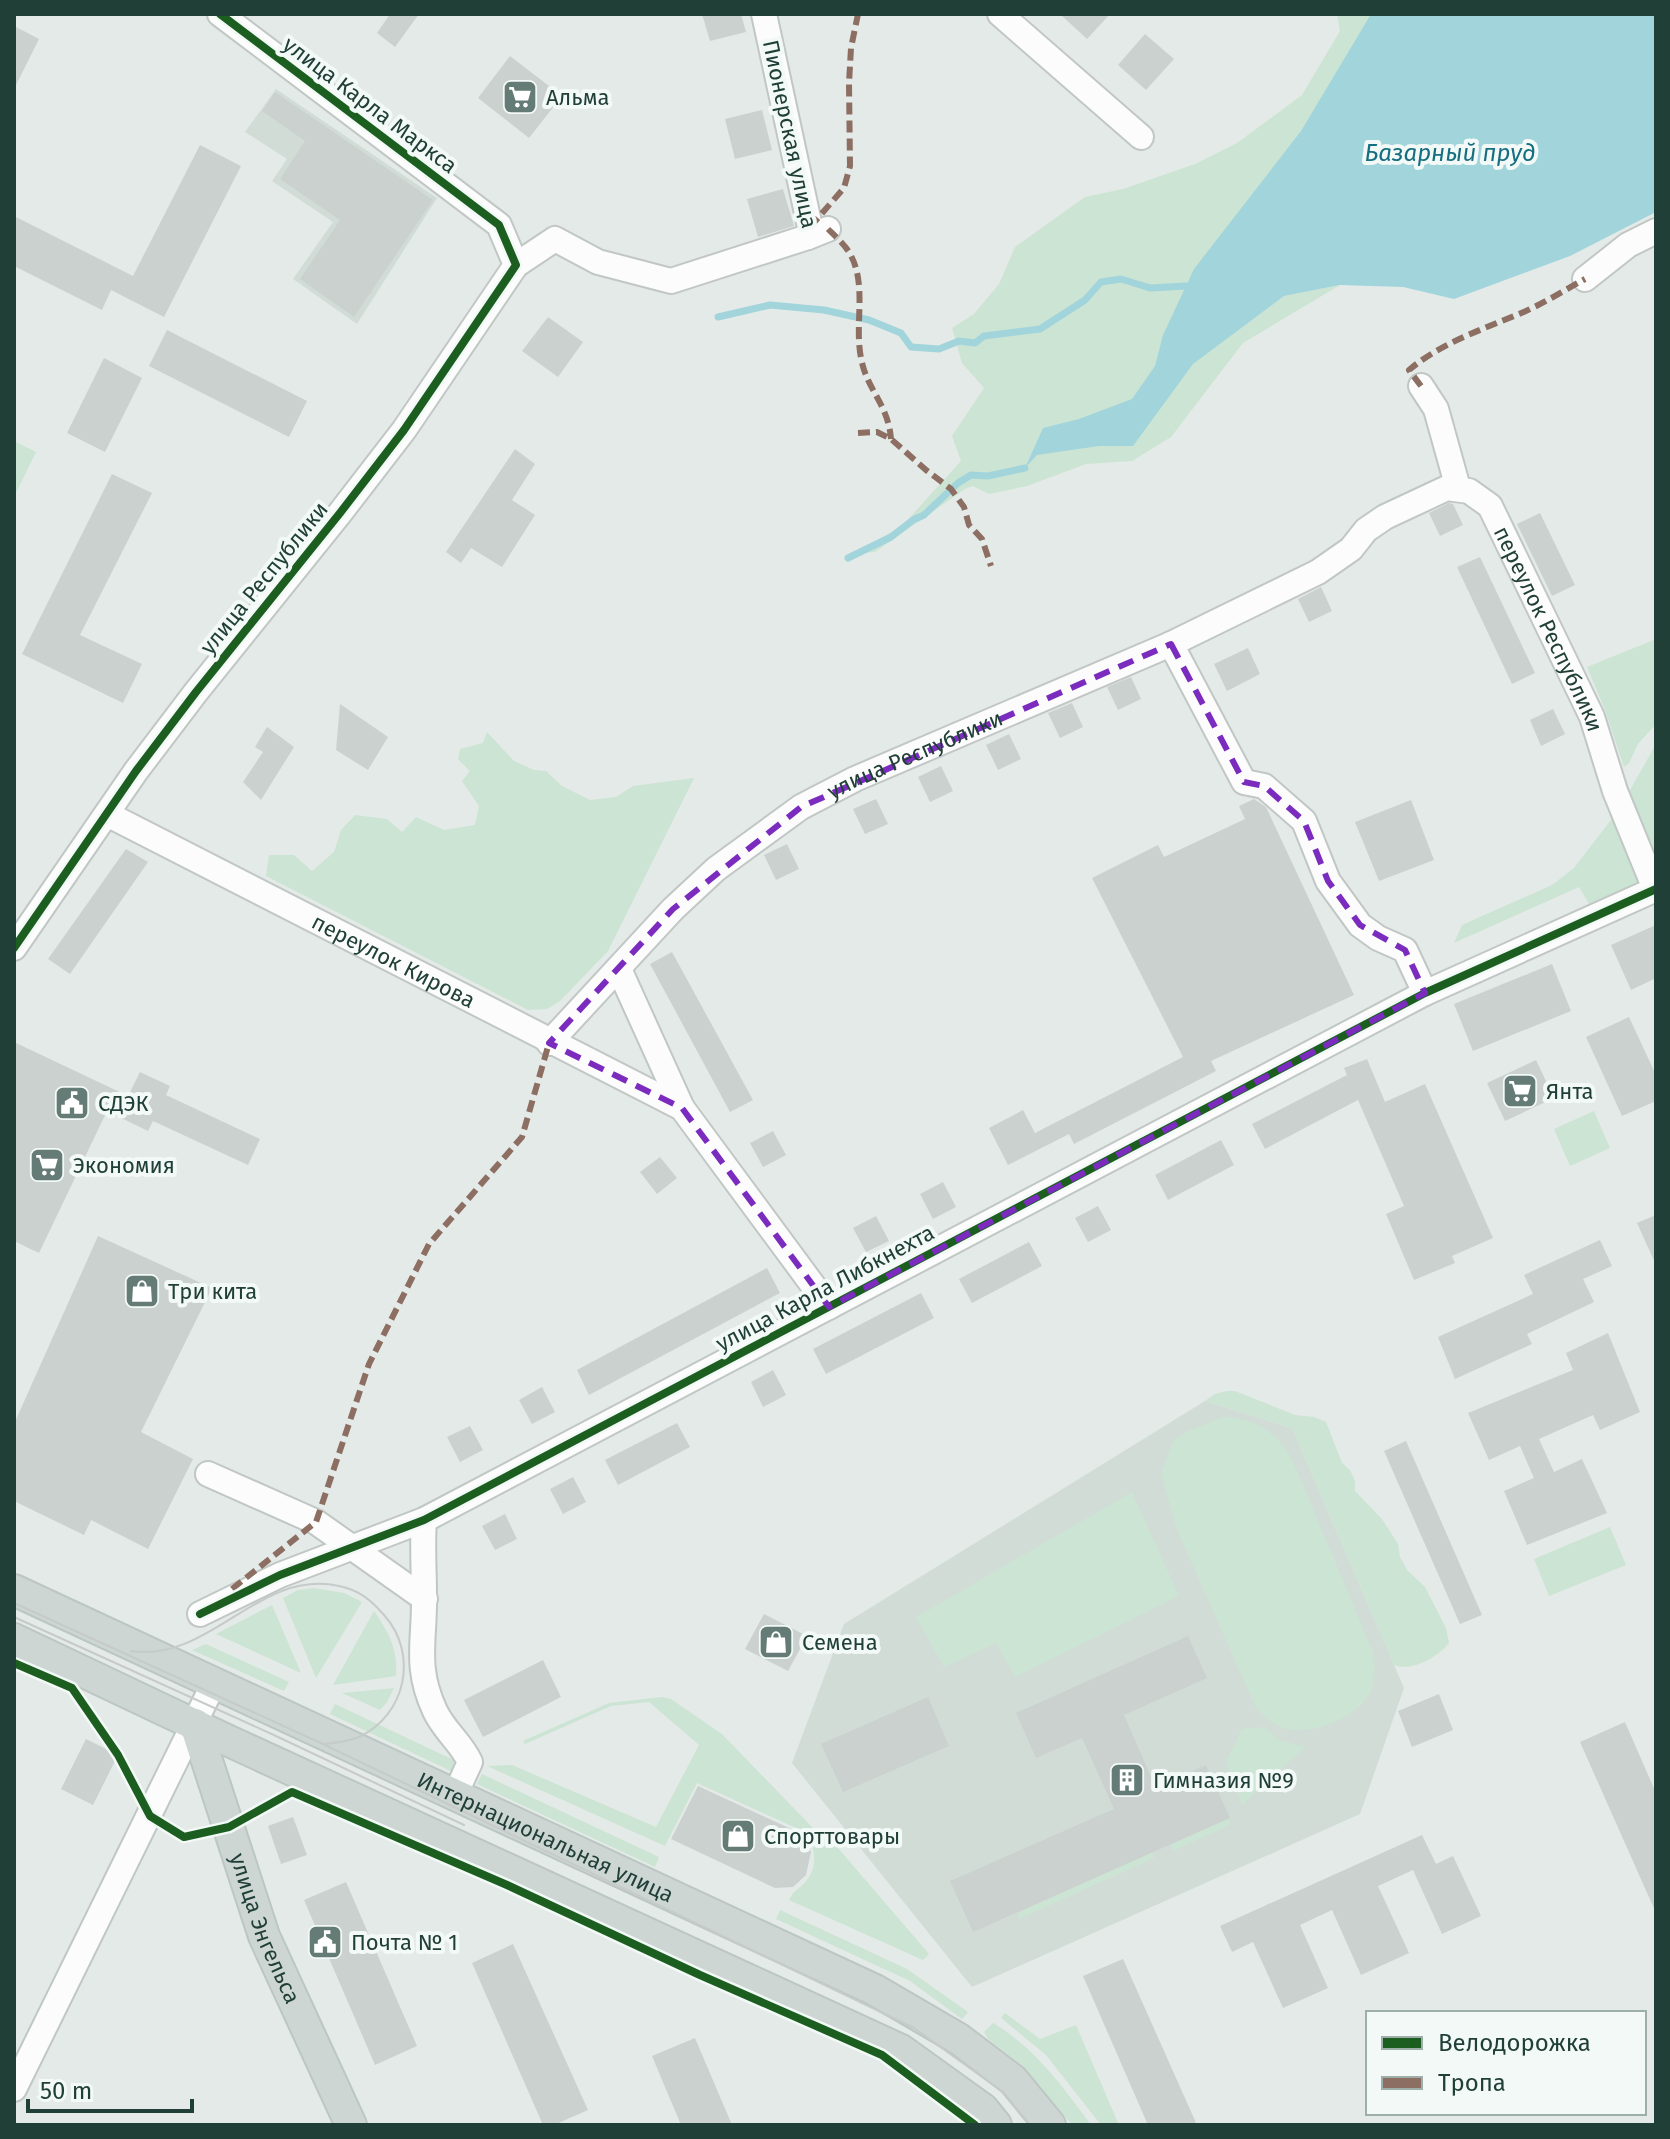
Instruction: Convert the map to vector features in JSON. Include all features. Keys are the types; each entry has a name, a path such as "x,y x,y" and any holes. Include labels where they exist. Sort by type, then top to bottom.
{"main road":[{"name":"Интернациональная улица","path":"14,1590 875,1990 959,2039 1013,2080 1050,2125"},
{"name":"Интернациональная улица","path":"14,1639 901,2050 983,2109 996,2125"},
{"name":"улица Энгельса","path":"195,1724 264,1936 351,2125"}],"street":[{"name":"улица Карла Маркса","path":"220,14 499,225 516,265"},
{"name":"Пионерская улица","path":"516,265 555,239 598,262 671,281 818,233 810,227 764,14"},
{"path":"1000,14 1141,137"},
{"path":"1585,279 1628,245 1656,231"},
{"name":"улица Республики","path":"14,948 214,667 404,430 516,265"},
{"path":"1421,386 1436,409 1458,488"},
{"name":"улица Республики","path":"549,1043 673,909 716,869 801,807 855,779 1171,644 1318,572 1351,549 1366,530 1385,517 1447,488 1458,488"},
{"name":"переулок Республики","path":"1458,488 1469,491 1490,506 1592,717 1615,791 1655,889"},
{"path":"1171,644 1244,782 1264,786 1304,821 1328,881 1360,925 1378,938 1405,950 1425,993"},
{"name":"переулок Кирова","path":"107,814 549,1043 682,1108"},
{"name":"улица Карла Либкнехта","path":"200,1614 280,1575 424,1520 1425,993 1655,889"},
{"name":"переулок Кирова","path":"619,969 682,1108 829,1307"},
{"path":"208,1474 316,1522 425,1599"},
{"path":"424,1520 425,1599 420,1644 422,1678 436,1714 446,1731 461,1745 470,1762 455,1795"},
{"path":"14,2089 214,1683"}],"highlighted area":[{"path":"1171,644 1244,782 1264,786 1304,821 1328,881 1360,925 1405,950 1425,993 829,1307 682,1108 549,1043 673,909 801,807"}],"shaded area":[{"path":"276,89 437,198 357,324 293,279 333,222 272,181 287,159 245,132"},
{"path":"1205,1401 1292,1428 1404,1688 1360,1814 972,1987 792,1763 844,1624"}],"green space":[{"path":"1337,14 1372,14 1301,131 1193,363 1284,296 1340,285 1243,343 1171,437 1132,461 1086,464 1027,486 989,494 973,486 875,552 856,553 902,526 961,461 952,436 984,388 962,363 952,328 974,314 999,284 1015,247 1085,197 1123,189 1195,164 1237,143 1302,95 1340,31"},
{"path":"14,441 36,452 14,497"},
{"path":"1656,639 1656,724 1638,744 1624,767 1587,667"},
{"path":"487,732 514,761 534,770 546,771 562,786 590,800 616,797 633,786 694,778 608,951 560,1001 547,1009 528,1010 266,876 269,855 294,855 312,871 334,852 341,830 355,815 387,819 402,832 416,817 444,830 475,825 479,806 462,781 470,771 458,759 460,749 483,743"},
{"path":"1656,744 1656,872 1625,799"},
{"path":"1617,812 1645,880 1589,904 1579,887 1454,943 1462,925 1552,885 1574,868"},
{"path":"1594,1111 1610,1148 1570,1166 1554,1129"},
{"path":"1227,1391 1235,1391 1295,1415 1326,1422 1342,1463 1355,1481 1355,1491 1382,1519 1398,1544 1407,1570 1425,1587 1446,1628 1449,1643 1438,1653 1416,1665 1394,1665 1292,1428 1205,1401"},
{"path":"1224,1417 1246,1420 1264,1428 1279,1441 1292,1459 1373,1652 1374,1679 1369,1695 1353,1712 1330,1724 1292,1730 1274,1723 1256,1708 1177,1530 1161,1474 1174,1440"},
{"path":"1132,1492 1179,1596 1015,1677 996,1643 944,1667 916,1617"},
{"path":"1610,1527 1626,1565 1549,1596 1534,1559"},
{"path":"314,1588 344,1593 362,1602 316,1678 283,1598 298,1590"},
{"path":"272,1605 301,1673 216,1634"},
{"path":"374,1611 391,1642 396,1658 396,1676 333,1685"},
{"path":"206,1644 289,1682 284,1691 192,1650"},
{"path":"394,1688 380,1710 342,1693"},
{"path":"662,1697 671,1699 722,1734 813,1828 826,1834 929,1954 923,1960 789,1900 813,1869 813,1850 805,1832 697,1783 665,1846 487,1766 512,1765 656,1827 699,1745 649,1702 611,1706 525,1744 523,1741 609,1703"},
{"path":"335,1704 458,1762 453,1772 330,1714"},
{"path":"1264,1727 1279,1740 1305,1747 1242,1805 1226,1762 1242,1729"},
{"path":"482,1774 659,1857 655,1867 477,1784"},
{"path":"1230,1818 1230,1825 1173,1851 1170,1844"},
{"path":"1152,1852 1154,1858 1019,1919 1017,1913"},
{"path":"780,1910 907,1969 968,2012 962,2019 910,1981 776,1919"},
{"path":"1005,2013 1040,2039 1076,2025 1119,2125 1101,2125 1046,2055 1001,2018"},
{"path":"993,2023 1035,2056 1091,2125 1072,2125 1024,2067 988,2039 984,2032"}],"water":[{"name":"Базарный пруд","path":"1371,14 1656,14 1656,212 1570,256 1454,299 1403,287 1340,285 1284,296 1193,364 1133,446 1099,446 1037,455 1025,468 1043,428 1079,419 1132,399 1155,366 1163,335 1194,269 1301,131"}],"building":[{"path":"390,14 419,14 395,47 377,33"},
{"path":"702,14 741,14 746,32 710,41"},
{"path":"1060,14 1110,14 1087,39"},
{"path":"14,26 39,39 14,89"},
{"path":"1145,34 1174,59 1146,90 1118,65"},
{"name":"Альма","path":"510,56 562,96 529,138 478,98"},
{"path":"275,92 433,200 354,317 300,279 340,220 280,179 305,141 262,111"},
{"path":"762,110 772,150 735,159 725,119"},
{"path":"200,145 241,166 164,317 111,290 102,310 14,266 14,216 133,276"},
{"path":"783,189 794,226 758,237 747,199"},
{"path":"548,317 583,342 558,377 522,351"},
{"path":"167,330 307,401 289,437 149,366"},
{"path":"104,358 142,378 105,452 67,433"},
{"path":"515,449 535,464 512,500 535,515 502,567 471,548 461,563 446,552"},
{"path":"112,474 152,493 80,635 142,664 123,703 22,654"},
{"path":"1453,504 1463,525 1440,536 1429,513"},
{"path":"1540,513 1575,585 1552,596 1517,524"},
{"path":"1480,557 1535,673 1512,684 1457,567"},
{"path":"1321,587 1332,611 1309,622 1298,599"},
{"path":"1248,648 1260,674 1227,691 1214,664"},
{"path":"1131,677 1141,699 1118,710 1107,687"},
{"path":"1072,703 1083,727 1060,738 1048,713"},
{"path":"340,704 388,737 368,770 336,750"},
{"path":"1553,709 1565,734 1541,746 1530,720"},
{"path":"267,727 294,747 261,800 243,782 263,752 255,747"},
{"path":"1009,734 1021,759 998,770 986,745"},
{"path":"941,766 953,791 930,802 918,777"},
{"path":"876,799 888,824 865,834 853,809"},
{"path":"1254,799 1266,807 1354,995 1211,1061 1216,1071 1074,1144 1069,1134 1008,1165 989,1128 1023,1110 1035,1133 1183,1057 1092,878 1158,845 1164,857 1245,819 1239,806"},
{"path":"1411,800 1434,860 1379,881 1355,822"},
{"path":"787,844 799,869 776,880 764,855"},
{"path":"126,849 148,862 70,974 48,959"},
{"path":"1656,925 1656,978 1631,990 1611,945"},
{"path":"672,952 753,1100 730,1112 650,964"},
{"path":"1552,964 1571,1011 1473,1051 1454,1004"},
{"path":"1629,1017 1656,1075 1656,1101 1622,1116 1586,1037"},
{"name":"Экономия","path":"14,1042 128,1096 140,1072 170,1086 166,1095 260,1139 248,1165 153,1121 148,1131 107,1111 39,1253 14,1241"},
{"path":"1367,1059 1385,1102 1425,1084 1493,1238 1452,1256 1455,1263 1414,1280 1386,1214 1404,1206 1358,1100 1265,1149 1252,1124 1347,1075 1344,1068"},
{"name":"Янта","path":"1536,1060 1554,1098 1505,1121 1487,1083"},
{"path":"773,1131 786,1155 763,1167 750,1143"},
{"path":"1221,1140 1234,1165 1168,1200 1155,1175"},
{"path":"660,1157 677,1178 657,1194 640,1172"},
{"path":"943,1182 956,1207 933,1219 920,1194"},
{"path":"1098,1206 1111,1230 1088,1242 1075,1218"},
{"path":"1656,1215 1656,1265 1637,1223"},
{"path":"876,1216 889,1241 866,1252 853,1228"},
{"path":"98,1236 212,1288 141,1432 193,1459 148,1549 91,1520 84,1535 14,1501 14,1424"},
{"path":"1600,1240 1612,1266 1583,1279 1594,1302 1527,1334 1532,1344 1455,1379 1438,1337 1533,1294 1524,1275"},
{"path":"1029,1242 1042,1266 972,1303 959,1279"},
{"path":"767,1268 780,1293 589,1395 577,1370"},
{"path":"921,1293 934,1318 826,1374 813,1349"},
{"path":"1608,1333 1640,1412 1600,1430 1593,1415 1539,1439 1554,1472 1582,1459 1607,1513 1527,1545 1504,1491 1534,1478 1520,1446 1489,1460 1468,1413 1573,1370 1566,1353"},
{"path":"773,1370 786,1395 763,1407 751,1382"},
{"path":"542,1387 555,1412 532,1424 519,1400"},
{"path":"677,1423 690,1447 618,1485 605,1460"},
{"path":"470,1426 483,1450 460,1462 447,1437"},
{"path":"1406,1441 1482,1615 1460,1624 1384,1451"},
{"path":"573,1477 586,1502 563,1514 550,1489"},
{"path":"505,1514 517,1539 495,1550 482,1526"},
{"name":"Семена","path":"764,1614 807,1636 788,1671 745,1649"},
{"name":"Гимназия №9","path":"1188,1636 1207,1678 1124,1715 1156,1788 1206,1765 1230,1818 973,1932 950,1881 1114,1809 1082,1738 1036,1758 1016,1713"},
{"path":"543,1660 561,1697 483,1737 464,1700"},
{"path":"1439,1694 1453,1730 1412,1747 1398,1711"},
{"path":"928,1697 949,1746 843,1792 821,1744"},
{"path":"1625,1722 1656,1793 1656,1913 1580,1742"},
{"path":"86,1739 118,1755 93,1805 61,1789"},
{"name":"Спорттовары","path":"698,1786 802,1834 811,1852 806,1875 793,1887 775,1888 671,1839"},
{"path":"293,1817 307,1855 281,1864 268,1826"},
{"path":"1422,1835 1436,1864 1453,1856 1481,1916 1442,1934 1413,1870 1378,1886 1409,1953 1361,1975 1332,1910 1300,1925 1328,1988 1283,2008 1253,1942 1232,1952 1220,1926"},
{"path":"346,1882 417,2046 375,2065 304,1900"},
{"path":"513,1944 588,2110 554,2125 543,2125 472,1963"},
{"path":"1123,1959 1197,2125 1148,2125 1083,1976"},
{"path":"695,2038 732,2125 681,2125 652,2056"}],"waterway":[{"path":"718,317 770,305 824,310 869,320 901,333 911,347 939,349 959,341 975,343 984,336 1040,329 1085,300 1101,282 1121,279 1150,288 1186,286"},
{"path":"848,558 891,537 924,515 971,475 988,476 1025,468"}],"tram line":[{"path":"131,1651 159,1651 186,1643 284,1590 310,1584 339,1586 359,1593 384,1615 395,1631 404,1665 402,1682 397,1699 375,1727 354,1739 323,1744"},
{"path":"14,1603 323,1744 914,2028 1003,2092 1030,2125"},
{"path":"14,1617 464,1825"}],"marked path":[{"path":"810,227 844,188 850,166 849,83 851,48 858,14"},
{"path":"828,229 847,249 855,264 861,358 886,416 891,439"},
{"path":"1421,386 1409,370 1421,360 1462,338 1536,306 1585,279"},
{"path":"858,433 877,432 891,439 951,489 964,507 969,525 982,539 991,566"},
{"path":"232,1589 316,1522 369,1364 429,1244 522,1137 549,1043"}],"cycle path":[{"path":"14,948 136,771 404,430 516,265 499,225 220,14"},
{"path":"200,1614 280,1575 424,1520 1425,993 1656,889"},
{"path":"14,1663 72,1688 118,1755 150,1816 184,1837 229,1827 292,1792 507,1885 882,2055 975,2125"}],"place":[{"name":"Альма","path":"520,97"},
{"name":"Янта","path":"1520,1091"},
{"name":"СДЭК","path":"72,1103"},
{"name":"Экономия","path":"47,1165"},
{"name":"Три кита","path":"142,1291"},
{"name":"Семена","path":"776,1642"},
{"name":"Гимназия №9","path":"1127,1780"},
{"name":"Спорттовары","path":"738,1836"},
{"name":"Почта № 1","path":"325,1942"}]}
